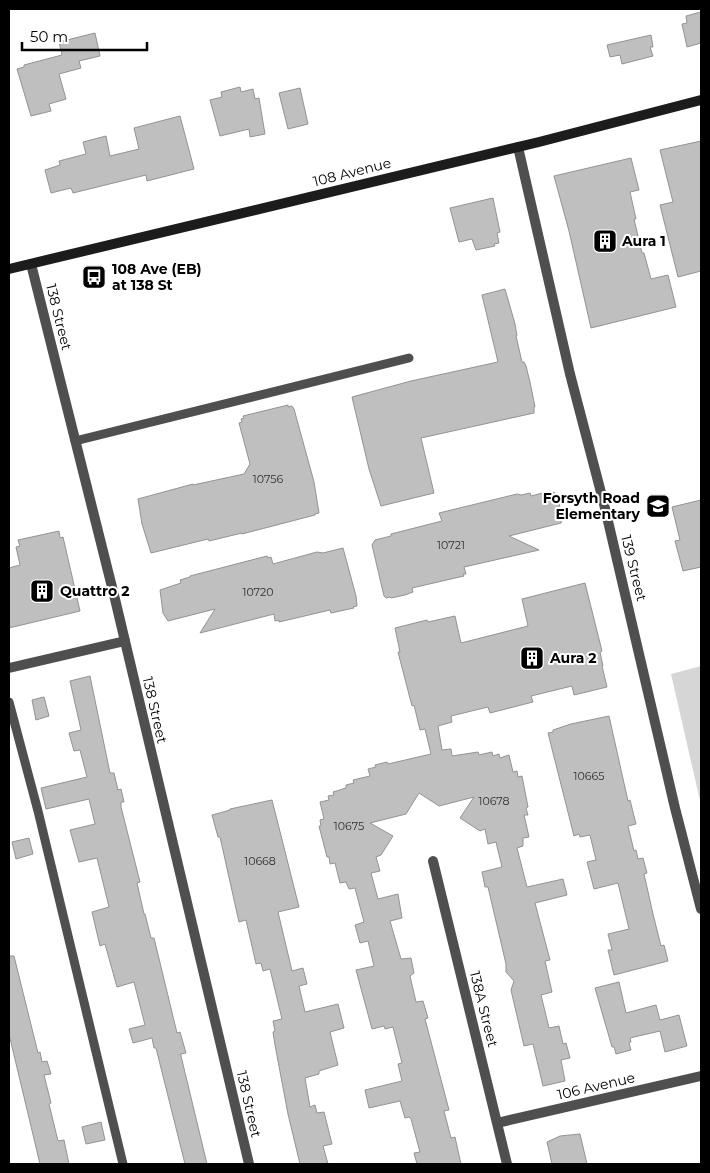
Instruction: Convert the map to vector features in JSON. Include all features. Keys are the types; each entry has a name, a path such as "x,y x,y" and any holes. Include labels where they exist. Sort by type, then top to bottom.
{"main road":[{"name":"108 Avenue","path":"9,269 518,147 701,100"}],"street":[{"name":"139 Street","path":"518,147 570,374 604,504 701,909"},
{"name":"138 Street","path":"31,264 125,641 249,1164"},
{"path":"9,668 125,641"},
{"name":"138A Street","path":"433,861 507,1164"},
{"name":"106 Avenue","path":"497,1123 701,1076"}],"lane":[{"path":"75,440 409,358"},
{"path":"9,702 38,811 123,1164"}],"shaded area":[{"path":"701,666 701,805 671,674"}],"building":[{"path":"701,12 701,43 687,47 682,24 687,23 686,16"},
{"path":"95,33 100,56 79,61 81,68 59,74 66,99 49,104 51,111 31,116 17,69 24,67 24,65 62,55 59,42"},
{"path":"651,35 653,47 650,47 653,56 622,64 620,55 610,57 607,45"},
{"path":"240,87 241,92 253,89 255,99 259,98 265,134 250,137 249,129 220,136 210,100 222,97 221,92"},
{"path":"300,88 308,124 288,129 279,93"},
{"path":"180,116 194,169 147,181 146,175 73,193 71,188 51,193 45,170 60,165 59,161 86,154 83,142 106,136 110,156 139,149 134,128"},
{"path":"701,141 701,271 678,277 660,205 673,202 660,150"},
{"name":"Aura 1","path":"631,158 639,190 630,192 642,253 644,253 651,279 668,275 676,307 591,328 569,231 554,176"},
{"path":"493,198 500,232 497,233 499,243 494,244 495,246 476,250 472,239 459,242 450,208"},
{"path":"505,289 515,324 522,362 526,366 530,382 535,407 534,413 421,438 434,493 381,506 369,469 352,397 411,381 498,362 482,295"},
{"path":"288,405 288,407 292,406 294,409 314,482 319,513 242,534 209,541 208,539 151,553 142,524 138,499 193,484 244,474 250,464 239,423 242,422 241,419 244,418 243,416"},
{"path":"550,491 550,493 554,492 558,499 562,516 561,523 509,536 539,550 464,567 466,574 463,574 464,576 412,588 413,592 405,595 391,598 384,596 372,545 375,540 442,521 439,513 517,494 530,493 531,496"},
{"name":"Forsyth Road Elementary","path":"701,500 701,567 683,571 675,541 680,540 672,507"},
{"name":"Quattro 2","path":"59,531 60,538 63,537 80,611 9,628 9,568 20,565 16,547 20,546 18,540"},
{"path":"343,548 356,596 357,606 354,608 331,613 330,610 279,622 279,620 275,621 274,614 200,633 215,609 168,621 163,613 160,590 181,583 180,580 190,576 267,556 268,558 271,557 273,564 317,552 323,553"},
{"path":"585,583 602,651 600,652 607,687 574,695 572,686 531,696 533,702 490,713 488,707 451,716 452,722 438,726 442,750 451,749 452,756 478,752 479,755 492,752 493,756 499,754 500,758 509,755 513,772 517,771 518,777 522,776 528,807 526,808 528,815 524,815 529,837 523,838 523,846 517,848 527,887 563,879 567,895 535,903 550,960 545,961 552,992 541,995 549,1028 559,1026 563,1044 566,1043 570,1058 561,1060 565,1081 543,1086 533,1044 524,1046 511,990 514,981 506,972 506,964 488,887 485,887 482,872 502,867 496,842 488,844 485,829 480,831 460,818 474,797 439,806 419,793 406,814 370,823 393,836 381,855 376,857 380,871 371,873 378,899 398,894 402,918 390,921 401,959 411,958 414,973 410,976 416,1002 423,1001 428,1018 425,1019 449,1110 444,1111 451,1138 455,1137 461,1164 417,1164 414,1153 420,1152 411,1119 409,1117 405,1118 400,1101 369,1108 365,1090 402,1081 398,1064 402,1063 393,1027 385,1029 384,1026 372,1029 356,970 374,966 368,941 360,943 355,925 364,922 355,888 349,889 346,882 340,883 335,863 330,864 329,857 327,857 319,826 321,826 320,820 324,819 320,802 329,800 328,796 334,795 333,792 346,788 346,785 354,783 353,780 370,776 368,769 376,767 375,765 387,762 388,764 431,754 425,729 420,730 414,705 412,706 398,652 400,652 395,628 427,620 428,622 455,616 461,643 528,626 522,599"},
{"path":"90,676 110,773 114,773 118,790 121,789 124,802 121,802 121,807 140,882 137,883 144,914 151,938 154,938 177,1033 180,1032 186,1053 181,1054 181,1056 207,1164 185,1164 152,1038 133,1043 129,1029 145,1025 134,982 117,987 105,944 100,946 92,912 109,907 97,858 79,862 70,830 95,824 89,799 46,809 41,788 87,777 80,750 74,751 69,733 81,730 70,681"},
{"path":"44,697 49,716 36,720 32,700"},
{"path":"609,716 628,801 630,800 636,824 628,826 634,851 636,850 638,859 643,858 647,873 644,874 653,914 661,946 664,945 668,961 614,975 608,950 612,950 608,934 629,929 618,883 594,889 587,862 596,860 590,835 580,837 579,834 574,836 548,733 571,724"},
{"path":"272,800 299,907 278,912 292,971 303,968 307,984 299,986 305,1012 338,1004 344,1028 330,1032 338,1065 305,1078 310,1107 315,1105 317,1113 324,1112 332,1144 323,1146 328,1164 300,1164 288,1114 273,1032 275,1031 273,1021 282,1019 270,969 263,971 261,963 256,964 246,920 239,922 220,837 218,837 212,815"},
{"path":"29,838 33,854 16,859 12,842"},
{"path":"9,956 14,956 38,1053 40,1052 42,1062 47,1061 51,1074 44,1075 51,1103 49,1104 58,1141 64,1140 69,1164 40,1164 9,1034"},
{"path":"619,982 626,1013 656,1005 660,1020 679,1015 687,1046 665,1052 660,1031 630,1038 631,1050 616,1054 614,1047 612,1047 595,988"},
{"path":"101,1122 105,1140 86,1144 82,1127"},
{"path":"580,1134 587,1164 552,1164 547,1142 560,1136"}],"place":[{"name":"Aura 1","path":"605,241"},
{"name":"108 Ave (EB) at 138 St","path":"94,277"},
{"name":"Forsyth Road Elementary","path":"658,506"},
{"name":"Quattro 2","path":"42,591"},
{"name":"Aura 2","path":"532,658"}]}
